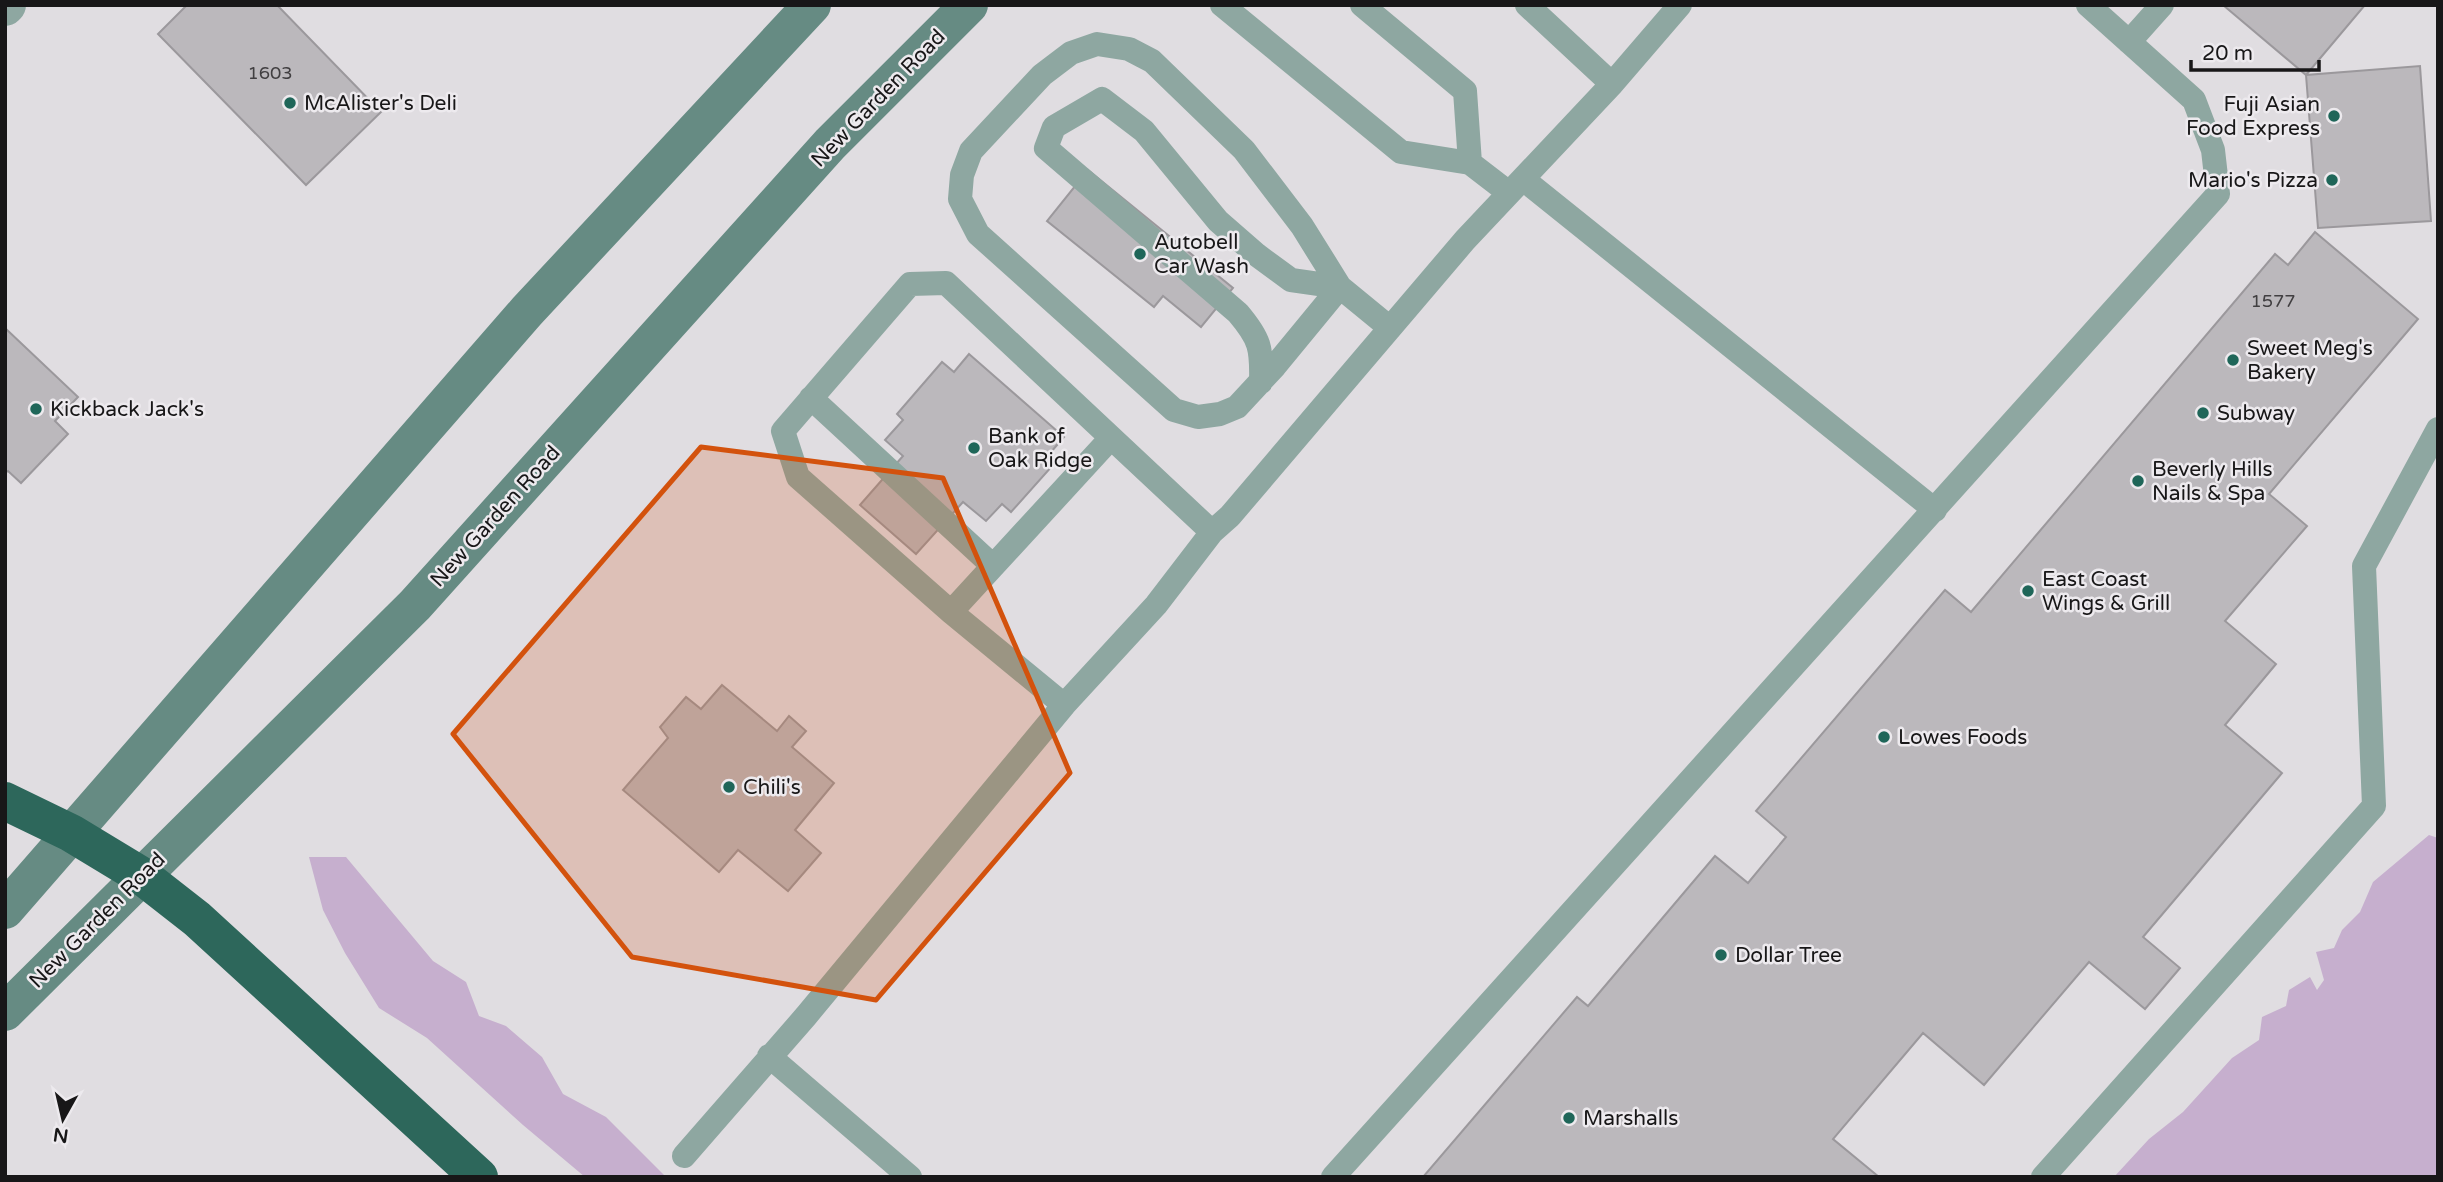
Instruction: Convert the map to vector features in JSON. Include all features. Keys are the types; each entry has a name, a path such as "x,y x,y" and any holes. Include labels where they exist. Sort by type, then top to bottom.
{"highway":[{"path":"5,801 71,833 142,876 197,919 479,1177"}],"main road":[{"path":"5,910 527,311 812,5"},
{"name":"New Garden Road","path":"5,1012 415,605 830,144 969,5"}],"lane":[{"path":"1222,5 1401,152 1470,163 1516,186 1935,510"},
{"path":"1362,5 1465,91 1470,163"},
{"path":"1527,5 1612,84"},
{"path":"684,1156 813,1007 1063,705 1156,605 1212,532 1230,516 1465,240 1612,84 1680,5"},
{"path":"1333,1177 2218,194 2213,150 2194,100 2088,5"},
{"path":"2129,42 2162,5"},
{"path":"1340,287 1237,407 1220,414 1198,417 1174,410 978,234 960,200 962,175 971,151 1042,75 1071,53 1097,44 1129,49 1152,61 1244,150 1302,226 1340,287 1390,328"},
{"path":"1261,382 1262,353 1252,330 1238,313 1046,148 1055,127 1102,99 1144,131 1218,222 1257,255 1291,280 1340,287"},
{"path":"1063,705 951,612 797,477 783,431 811,398 910,285 946,283 1212,532"},
{"path":"811,398 993,566"},
{"path":"2043,1177 2374,806 2364,566 2438,429"},
{"path":"951,612 1110,439"},
{"path":"769,1056 910,1177"}],"highlighted area":[{"path":"701,447 943,478 1070,773 876,1000 632,957 453,734"}],"shaded area":[{"path":"2429,835 2438,838 2438,1177 2114,1177 2149,1139 2183,1112 2232,1058 2259,1040 2262,1017 2286,1006 2289,990 2310,977 2317,990 2324,980 2316,952 2334,948 2342,930 2360,912 2373,882"},
{"path":"309,857 346,857 433,961 466,982 479,1016 506,1026 542,1057 563,1094 606,1117 666,1177 585,1177 427,1038 379,1008 345,953 323,910"}],"building":[{"path":"187,5 277,5 381,112 306,185 158,34"},
{"path":"2223,5 2365,5 2306,75"},
{"path":"2420,66 2431,221 2318,228 2306,75"},
{"name":"Autobell Car Wash","path":"1088,170 1233,288 1201,327 1163,296 1154,307 1047,221"},
{"path":"2315,232 2418,319 2269,494 2307,526 2225,621 2276,664 2225,725 2282,773 2143,937 2180,968 2145,1009 2089,962 1984,1085 1923,1033 1833,1139 1879,1177 1423,1177 1577,997 1588,1006 1715,856 1748,883 1786,837 1756,811 1945,590 1971,612 2275,254 2288,265"},
{"name":"Kickback Jack's","path":"5,328 78,397 55,421 68,434 21,483 8,471 5,473"},
{"name":"Bank of Oak Ridge","path":"969,354 1064,437 1044,460 1053,465 1011,512 1002,504 986,521 963,502 916,554 860,505 903,456 885,440 903,420 897,414 942,362 954,372"},
{"name":"Chili's","path":"722,685 777,731 789,716 806,731 792,747 834,783 795,830 821,853 788,891 738,850 719,872 623,790 668,738 660,727 686,697 701,709"}],"place":[{"name":"McAlister's Deli","path":"290,103"},
{"name":"Fuji Asian Food Express","path":"2334,116"},
{"name":"Mario's Pizza","path":"2332,180"},
{"name":"Autobell Car Wash","path":"1140,254"},
{"name":"Sweet Meg's Bakery","path":"2233,360"},
{"name":"Kickback Jack's","path":"36,409"},
{"name":"Subway","path":"2203,413"},
{"name":"Bank of Oak Ridge","path":"974,448"},
{"name":"Beverly Hills Nails & Spa","path":"2138,481"},
{"name":"East Coast Wings & Grill","path":"2028,591"},
{"name":"Lowes Foods","path":"1884,737"},
{"name":"Chili's","path":"729,787"},
{"name":"Dollar Tree","path":"1721,955"},
{"name":"Marshalls","path":"1569,1118"}]}
